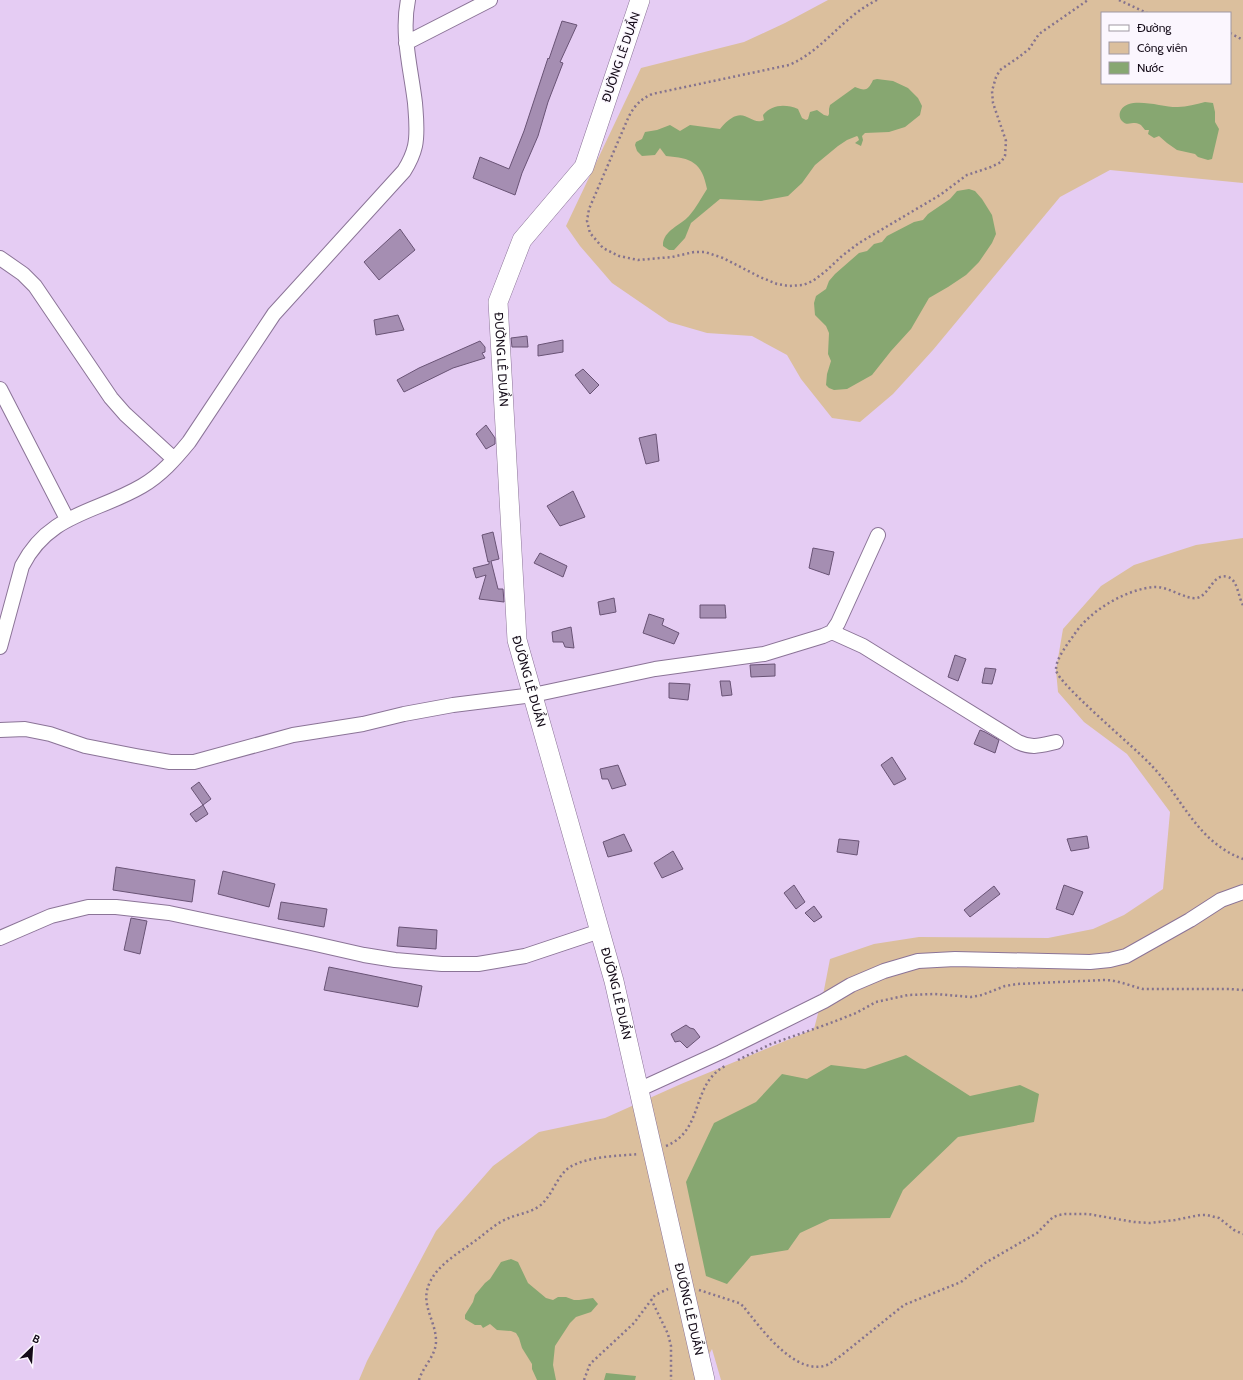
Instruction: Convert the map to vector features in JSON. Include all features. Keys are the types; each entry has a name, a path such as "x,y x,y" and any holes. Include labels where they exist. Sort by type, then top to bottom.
{"main road":[{"name":"ĐƯỜNG LÊ DUẨN","path":"640,0 584,167 522,240 498,302 517,640 614,981 704,1380"}],"street":[{"path":"0,647 22,566 28,555 48,534 67,519 142,486 158,475 174,459 189,442 274,314 404,171 415,147 417,134 413,86 406,43 408,0"},
{"path":"406,43 490,0"},
{"path":"0,258 23,274 35,286 111,398 125,414 174,459"},
{"path":"0,389 67,519"},
{"path":"0,730 24,729 50,734 85,746 129,755 170,762 194,762 293,735 363,724 404,714 532,695 655,669 764,654 832,632 846,607 878,535"},
{"path":"832,632 863,646 1018,742 1037,747 1056,742"},
{"path":"638,1090 721,1052 824,1001 851,985 884,971 918,961 933,960 1090,962 1110,960 1126,956 1190,920 1221,900 1243,892"},
{"path":"0,938 51,916 88,907 116,907 169,913 311,942 364,955 395,960 442,964 478,964 525,956 600,931"}],"path":[{"path":"877,0 854,14 802,60 789,65 652,94 642,99 635,105 589,209 586,221 590,233 602,248 619,256 638,260 672,257 694,252 705,252 723,258 776,284 789,286 804,285 813,281 859,243 940,195 967,175 991,167 1000,162 1005,156 1006,141 993,104 992,91 996,77 1000,70 1029,49 1039,34 1088,0"},
{"path":"1119,0 1145,12"},
{"path":"1231,34 1243,40"},
{"path":"1243,605 1236,586 1232,579 1228,576 1222,576 1217,579 1202,595 1197,598 1168,588 1155,587 1133,590 1100,608 1079,628 1060,656 1056,670 1057,674 1072,690 1151,764 1170,787 1185,811 1201,832 1220,847 1243,859"},
{"path":"736,1061 771,1044 856,1013 876,1002 908,995 935,994 971,997 982,995 1011,985 1108,980 1118,981 1132,987 1143,989 1243,990"},
{"path":"419,1380 432,1355 436,1342 426,1301 426,1292 436,1272 445,1263 500,1222 538,1207 569,1168 580,1163 603,1157 652,1152 672,1144 683,1136 695,1114 704,1087 710,1078 722,1067 729,1064"},
{"path":"584,1380 590,1364 634,1323 651,1299 662,1291 682,1284 739,1303 784,1352 797,1361 808,1366 820,1366 827,1365 838,1358 904,1305 961,1282 985,1263 1037,1234 1054,1217 1059,1215 1088,1214 1134,1222 1150,1223 1207,1215 1218,1218 1234,1230 1243,1234"},
{"path":"651,1299 668,1334 671,1346 671,1380"}],"green space":[{"path":"828,0 1243,0 1243,183 1110,170 1060,197 933,350 893,394 860,422 832,418 801,379 787,355 752,336 707,333 669,322 612,283 580,246 566,226 641,68 744,42 785,23"},
{"path":"1243,538 1243,1380 721,1380 712,1349 695,1380 359,1380 367,1361 436,1231 493,1166 539,1132 605,1118 681,1084 814,1029 830,959 874,944 919,937 1048,938 1093,929 1124,915 1163,889 1170,812 1127,754 1084,722 1058,692 1056,670 1063,629 1101,586 1134,565 1196,545"}],"water":[{"path":"873,80 893,81 908,88 918,98 922,106 920,115 905,127 889,132 865,133 862,136 863,140 861,146 855,143 859,140 857,136 847,140 815,165 802,183 788,196 761,201 720,199 691,223 685,238 674,250 669,250 663,246 669,232 689,216 707,189 702,173 694,163 689,160 666,156 660,148 655,155 642,156 637,151 635,145 636,142 642,139 645,132 657,130 670,125 680,131 690,125 720,129 735,116 741,115 754,120 764,120 763,115 767,111 779,106 789,106 798,109 802,118 806,120 808,119 810,112 817,110 828,116 830,105 855,87 866,89"},
{"path":"1205,102 1213,103 1215,122 1219,129 1212,159 1208,160 1198,157 1195,154 1177,150 1159,136 1154,138 1148,134 1149,130 1145,130 1140,124 1126,124 1120,117 1121,110 1125,106 1132,103 1148,103 1178,107"},
{"path":"969,189 975,191 992,215 996,234 992,243 979,262 966,275 929,298 911,329 872,375 847,389 834,390 829,388 826,385 827,374 831,361 828,354 829,333 826,326 815,315 814,303 816,296 826,289 829,281 835,274 859,253 867,251 874,244 882,242 887,236 914,222 923,220 928,214 950,199 957,191"},
{"path":"906,1055 970,1096 1020,1085 1039,1094 1034,1122 958,1137 903,1190 890,1218 830,1219 800,1233 788,1250 751,1256 727,1284 706,1276 686,1182 714,1123 756,1102 782,1074 807,1079 831,1065 865,1069"},
{"path":"511,1259 518,1262 528,1283 546,1298 553,1300 558,1297 566,1297 579,1300 593,1298 598,1304 591,1312 576,1317 570,1323 555,1346 553,1365 556,1380 537,1380 532,1369 532,1364 522,1348 516,1333 497,1330 490,1324 483,1328 481,1325 475,1325 465,1319 465,1315 473,1302 475,1295 490,1279 501,1262"},
{"path":"606,1373 636,1376 635,1380 604,1380"}],"building":[{"path":"562,21 577,25 560,62 563,63 548,102 538,136 522,173 515,195 473,178 480,157 509,169 524,131"},
{"path":"400,229 415,250 379,280 364,262"},
{"path":"398,315 404,330 376,335 374,320"},
{"path":"527,336 528,347 512,347 511,338"},
{"path":"563,340 563,352 538,356 538,345"},
{"path":"480,341 485,347 485,352 482,353 485,358 453,368 404,392 397,380 419,368"},
{"path":"583,369 599,385 590,394 575,375"},
{"path":"486,425 495,438 495,444 486,449 476,434"},
{"path":"656,434 659,461 646,464 639,438"},
{"path":"573,491 585,517 560,526 547,506"},
{"path":"493,532 499,559 491,561 498,589 503,589 504,602 479,599 486,575 476,578 473,568 489,564 482,535"},
{"path":"813,548 834,552 829,575 809,568"},
{"path":"540,553 567,566 563,577 534,563"},
{"path":"614,598 616,612 600,615 598,602"},
{"path":"700,605 725,605 726,618 700,618"},
{"path":"649,614 664,619 662,625 679,633 674,644 643,633"},
{"path":"571,627 574,648 565,647 563,642 553,642 552,632"},
{"path":"955,655 966,659 958,681 948,677"},
{"path":"775,664 775,676 751,677 750,665"},
{"path":"985,668 996,669 992,684 982,683"},
{"path":"720,681 730,681 732,695 722,696"},
{"path":"669,683 690,684 688,700 669,698"},
{"path":"980,730 999,740 995,753 974,744"},
{"path":"892,757 906,779 894,785 881,765"},
{"path":"618,765 626,785 612,789 608,779 602,779 600,769"},
{"path":"199,782 211,799 203,805 191,788"},
{"path":"203,805 208,814 196,822 190,814"},
{"path":"624,834 632,851 608,857 603,842"},
{"path":"1087,836 1089,848 1071,851 1067,839"},
{"path":"839,839 859,841 857,855 837,852"},
{"path":"673,851 683,869 662,878 654,863"},
{"path":"116,867 195,880 192,902 113,890"},
{"path":"223,871 275,884 269,907 218,894"},
{"path":"794,885 805,902 796,909 784,893"},
{"path":"1064,885 1083,892 1073,915 1056,909"},
{"path":"994,886 1000,894 970,917 964,910"},
{"path":"281,902 327,909 324,927 278,919"},
{"path":"814,906 822,917 814,922 805,913"},
{"path":"131,918 147,921 140,954 124,950"},
{"path":"399,927 437,930 436,949 397,946"},
{"path":"329,967 422,986 418,1007 324,990"},
{"path":"686,1025 694,1029 700,1037 687,1048 680,1041 675,1042 671,1034"}]}
